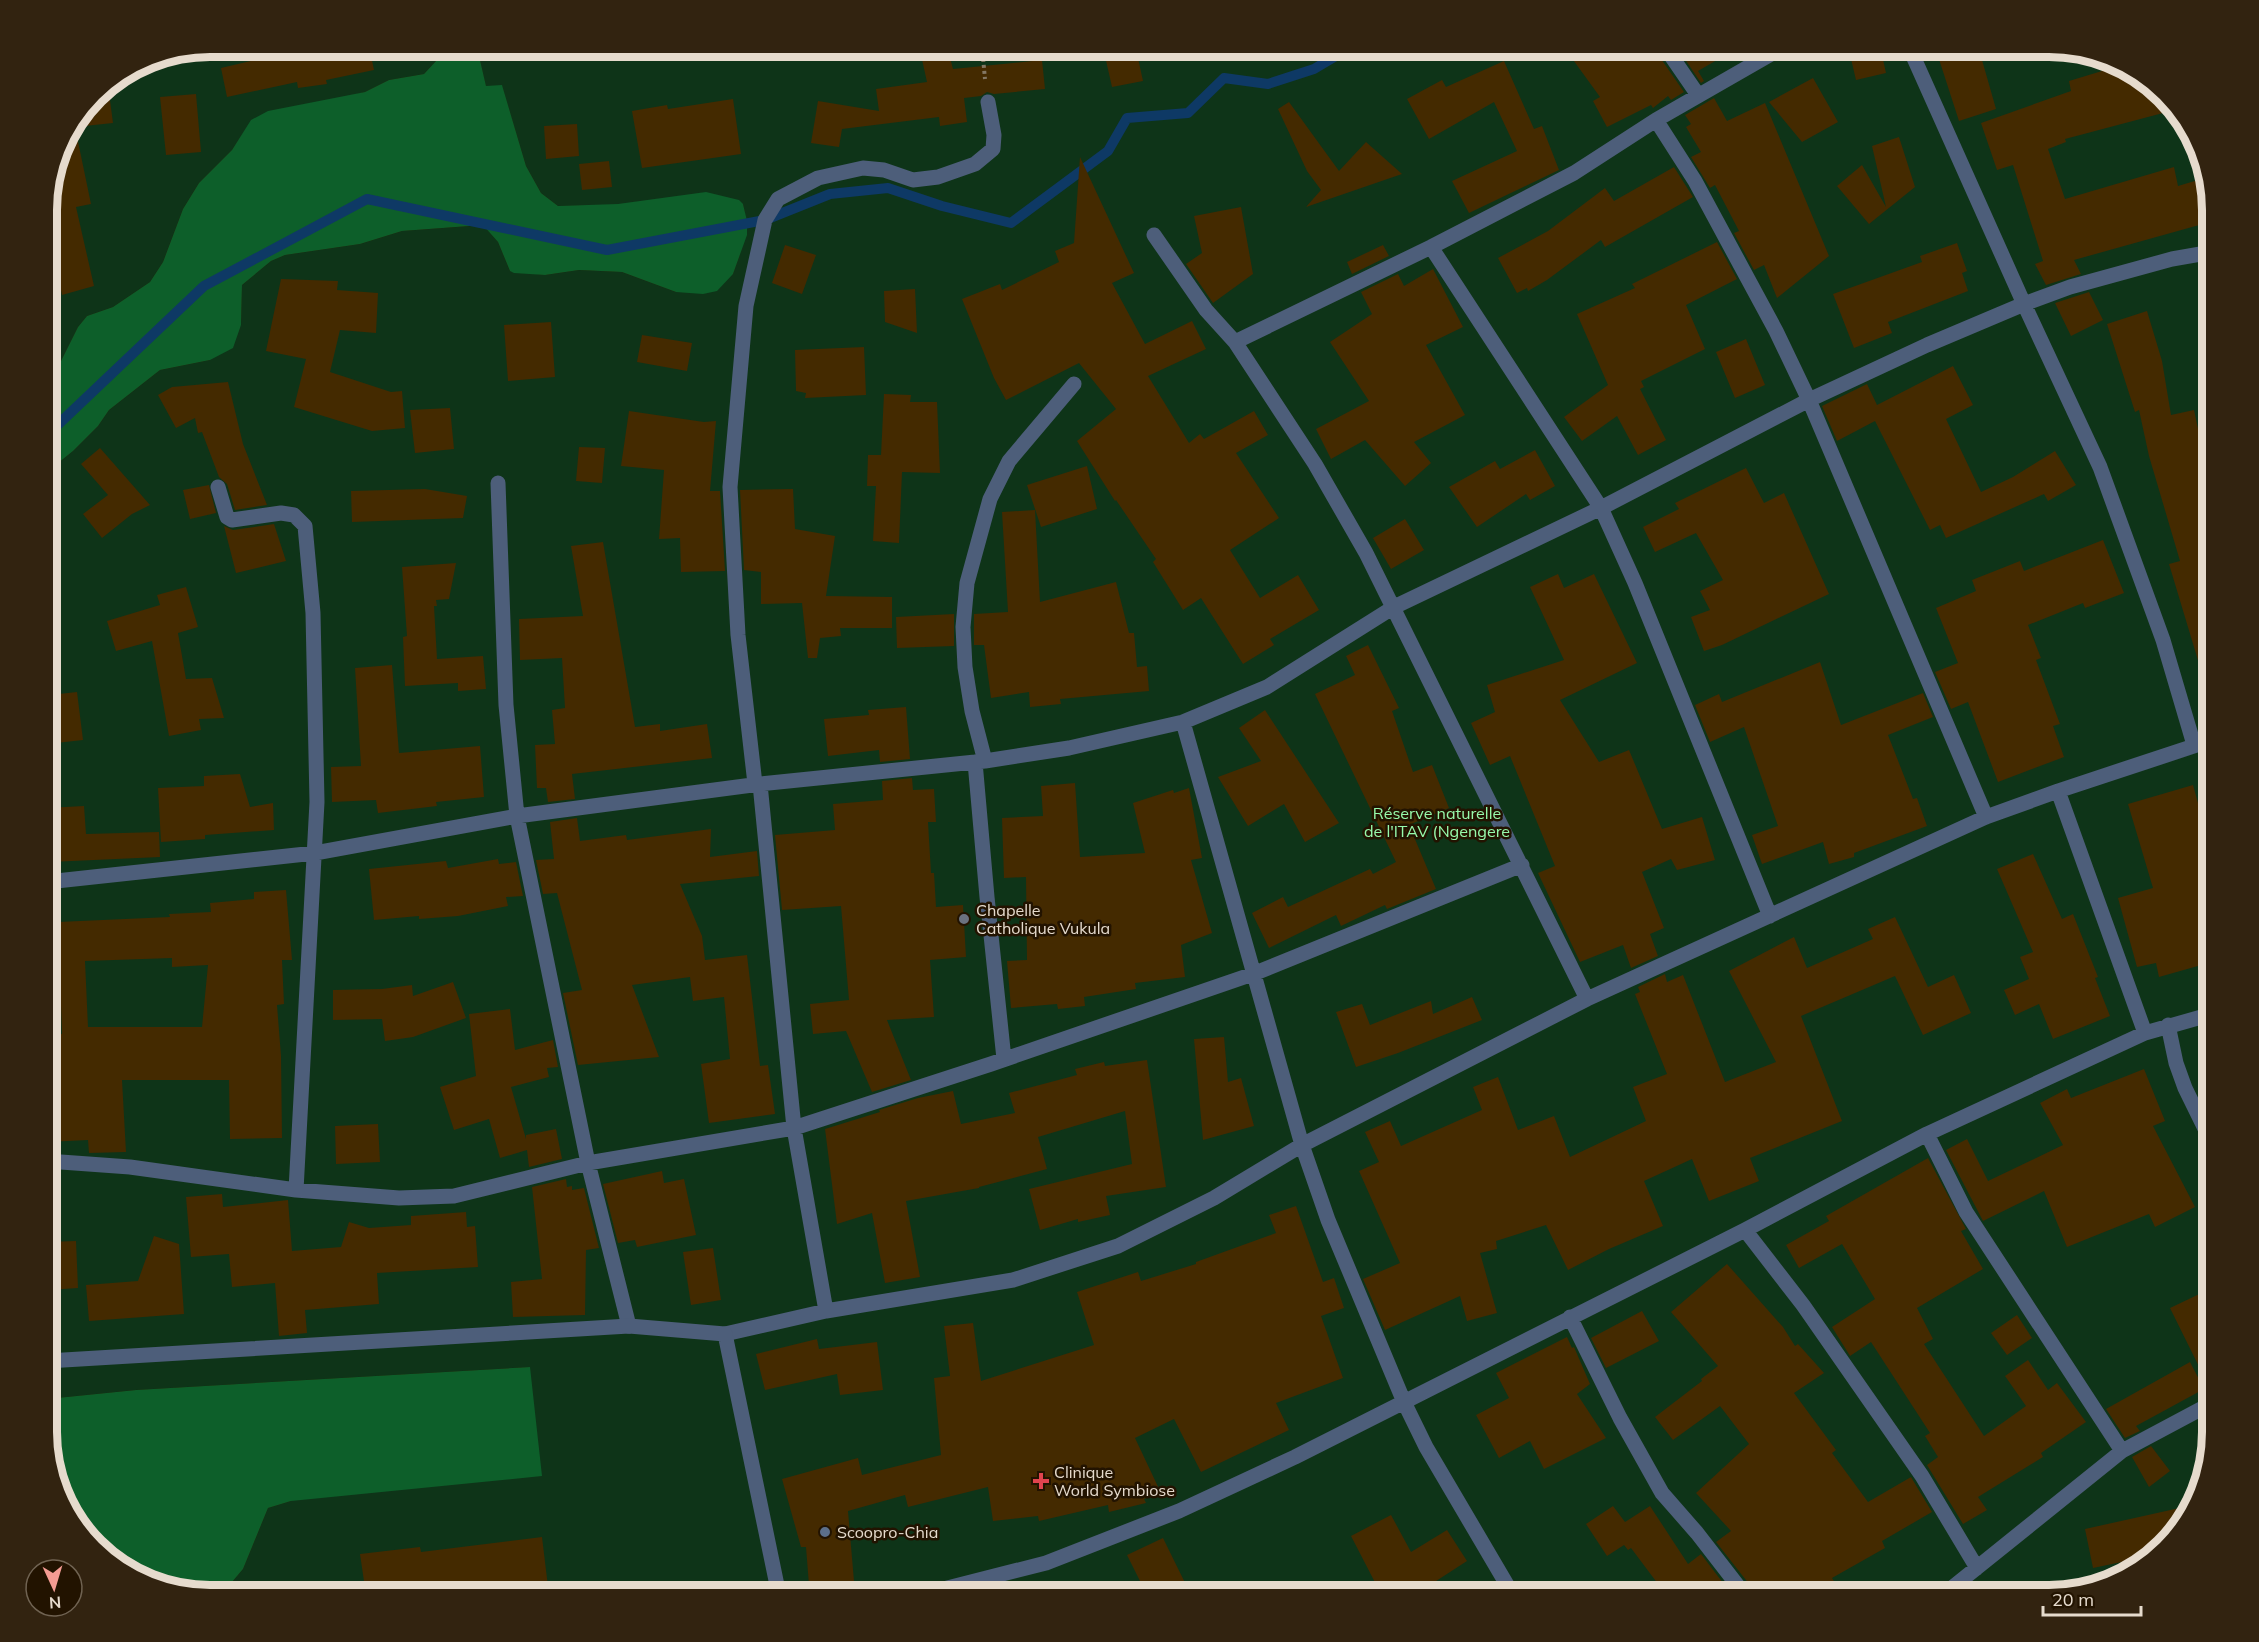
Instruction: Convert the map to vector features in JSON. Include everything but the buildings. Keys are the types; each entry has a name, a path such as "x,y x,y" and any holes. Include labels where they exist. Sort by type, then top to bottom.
{"street":[{"path":"1672,57 1698,95"},
{"path":"1234,342 1431,248 1574,173 1656,120 1764,57"},
{"path":"1914,57 2024,304 2100,467 2163,640 2194,745"},
{"path":"826,1311 794,1128 758,784 738,635 730,487 746,306 765,220 778,199 818,178 863,168 884,170 913,180 938,177 975,164 993,149 994,135 988,102"},
{"path":"1656,120 1695,181 1776,331 1809,400 1986,817"},
{"path":"1154,235 1206,310 1234,342 1315,464 1366,553 1587,999"},
{"path":"1431,248 1601,508 1635,584 1770,916"},
{"path":"57,881 315,853 517,816 758,784 980,761 1069,748 1183,722 1267,687 1394,607 1601,508 1809,400 1927,345 2070,287 2172,259 2202,254"},
{"path":"1005,1059 987,897 980,761 965,667 963,627 967,583 990,499 1009,461 1074,384"},
{"path":"498,483 506,705 517,816 588,1163 628,1326"},
{"path":"218,487 227,516 232,520 281,513 294,514 305,526 313,613 317,802 296,1190"},
{"path":"1183,722 1302,1145 1328,1220 1404,1402 1426,1447 1507,1585"},
{"path":"57,1360 628,1326 725,1334 826,1311 1013,1280 1118,1246 1214,1198 1302,1145 1587,999 1986,817 2202,743"},
{"path":"2058,791 2145,1033"},
{"path":"57,1162 130,1167 296,1190 399,1198 453,1196 588,1163 794,1128 1253,974 1521,866"},
{"path":"962,1585 1046,1563 1179,1511 1295,1457 1745,1230 1927,1134 2145,1033 2202,1016"},
{"path":"2168,1025 2176,1064 2202,1123"},
{"path":"1927,1134 1966,1212 2122,1451"},
{"path":"1745,1230 1803,1305 1922,1476 1977,1568"},
{"path":"1570,1317 1620,1418 1662,1493 1697,1533 1737,1585"},
{"path":"725,1334 777,1585"},
{"path":"1956,1585 2122,1451 2202,1408"}],"path":[{"path":"983,57 988,102"}],"green space":[{"path":"200,57 440,57 424,74 389,80 365,92 252,120 232,150 199,183 183,209 163,262 150,282 113,307 87,316 78,327 57,368 58,190 62,170 77,133 109,95 151,69 180,60"},
{"path":"440,57 479,57 486,86 502,85 526,166 541,193 558,206 618,204 706,192 739,200 743,204 747,221 747,235 733,274 717,291 703,294 676,292 622,272 579,270 545,275 514,273 510,271 498,242 483,225 402,231 360,244 285,255 271,261 242,285 241,325 233,348 210,360 160,370 109,410 98,426 57,464 57,368 78,327 87,316 113,307 150,282 163,262 183,209 199,183 232,150 251,120 268,111 365,92 389,80 424,74"},
{"name":"Réserve naturelle de l'ITAV (Ngengere","path":"479,57 2049,57 2069,58 2098,65 2126,77 2142,89 2157,102 2182,133 2197,170 2202,210 2202,1432 2201,1452 2194,1481 2186,1500 2170,1525 2142,1553 2117,1569 2089,1580 2049,1585 229,1585 243,1569 268,1508 291,1501 530,1367 136,1390 57,1398 57,464 98,426 109,410 160,370 210,360 241,325 242,285 271,261 285,255 360,244 402,231 484,225 498,242 510,271 545,275 579,270 622,272 676,292 733,274 745,232 743,204 558,206 541,193 526,166 502,86 486,87"},
{"path":"530,1367 542,1476 291,1501 268,1508 243,1569 229,1585 190,1584 170,1580 142,1569 125,1559 95,1533 73,1500 60,1462 57,1442 57,1398 136,1390"}],"waterway":[{"path":"57,426 204,286 367,199 607,250 765,220 830,194 888,188 942,206 1011,223 1108,151 1127,118 1188,113 1224,78 1268,84 1314,69 1334,57"}],"place":[{"name":"Chapelle Catholique Vukula","path":"964,919"},
{"name":"Clinique World Symbiose","path":"1041,1481"},
{"name":"Scoopro-Chia","path":"825,1532"}]}
